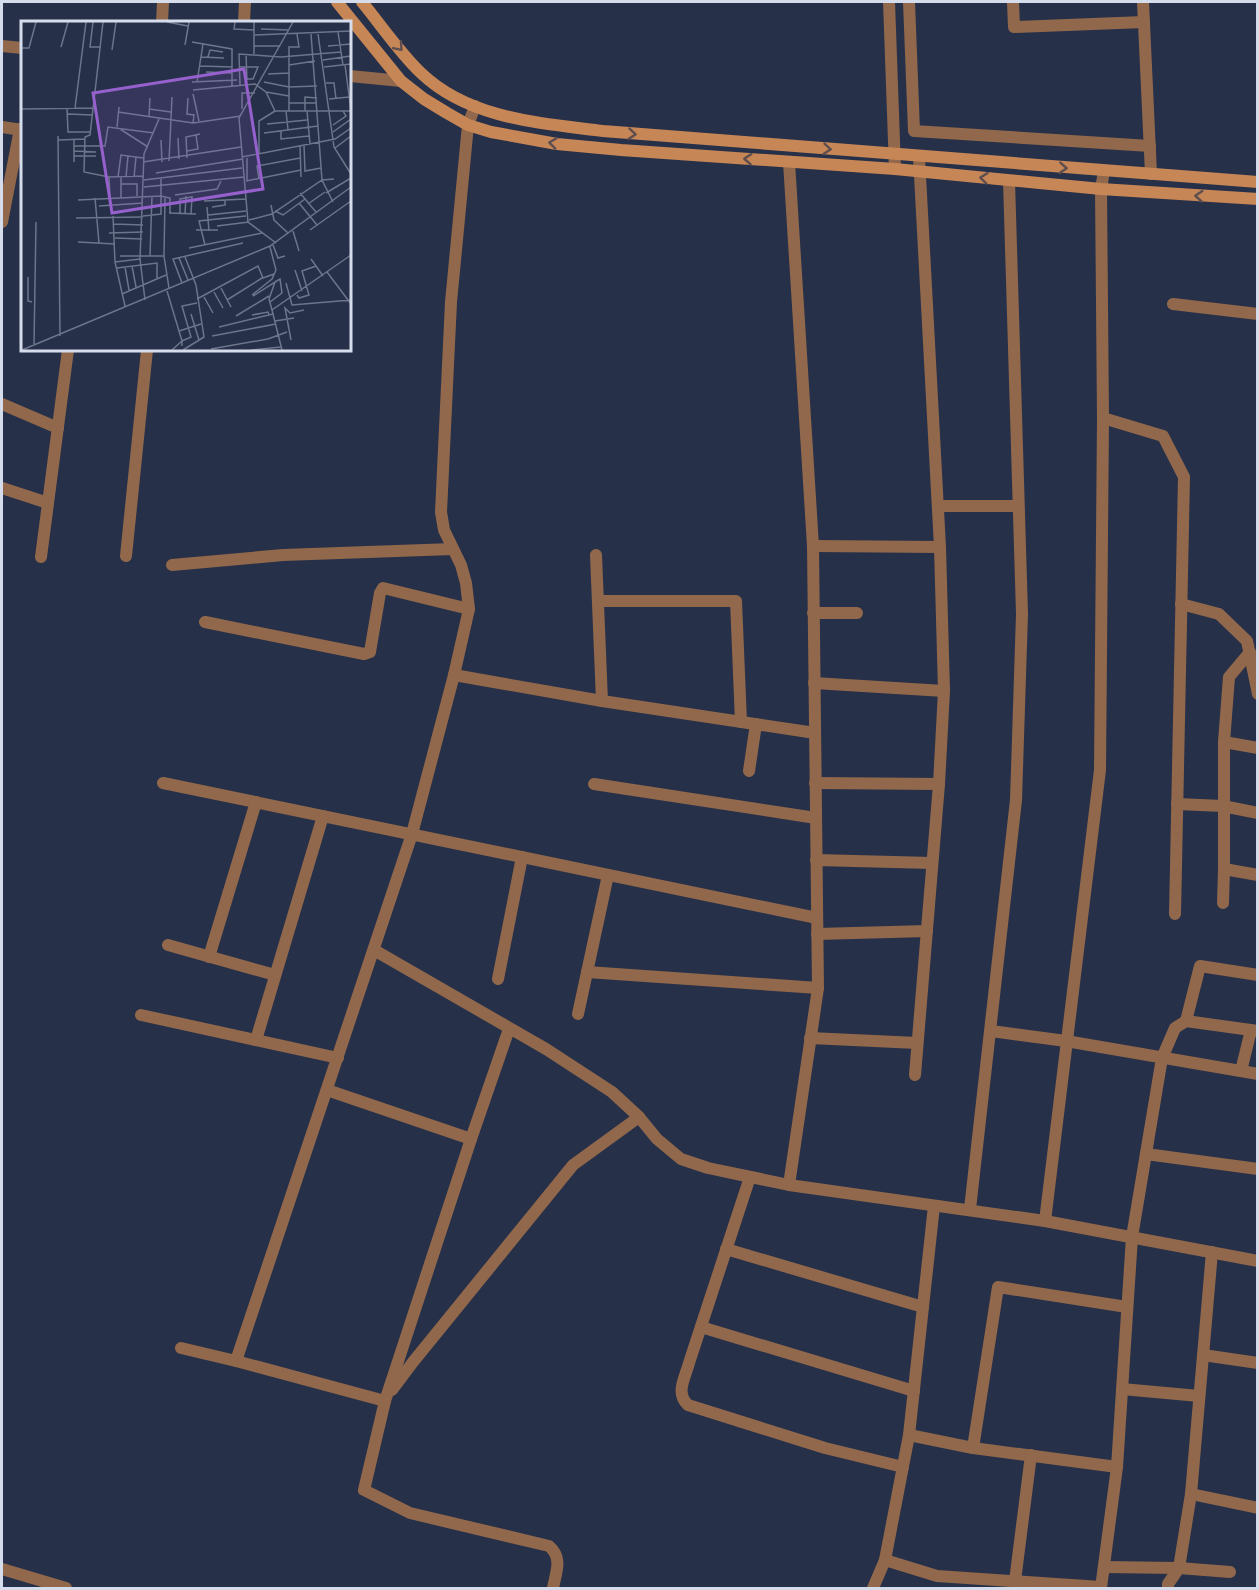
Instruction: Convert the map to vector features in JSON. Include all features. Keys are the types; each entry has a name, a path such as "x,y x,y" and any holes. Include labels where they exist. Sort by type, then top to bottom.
{"main road":[{"path":"337,2 401,81 424,99 468,125 491,132 557,144 895,170 1101,189 1257,199"},
{"path":"362,2 433,83 475,106 516,119 603,131 1257,182"}],"street":[{"path":"162,21 163,2"},
{"path":"244,21 245,2"},
{"path":"889,2 895,170"},
{"path":"909,2 914,131 1150,146"},
{"path":"1013,2 1014,27 1144,22"},
{"path":"1143,2 1151,174"},
{"path":"2,46 21,48"},
{"path":"351,76 401,81"},
{"path":"236,1361 412,834 469,609 466,583 444,530 441,512 441,476 451,302 468,125 475,106"},
{"path":"2,127 21,130 2,222"},
{"path":"915,1075 939,784 944,691 940,547 919,157"},
{"path":"789,162 813,546 818,988 789,1185"},
{"path":"1045,1221 1100,770 1104,418 1101,189 1104,171"},
{"path":"970,1209 1016,800 1022,614 1009,181"},
{"path":"1173,304 1257,314"},
{"path":"41,557 68,351"},
{"path":"126,556 147,351"},
{"path":"2,405 58,428"},
{"path":"1104,418 1163,436 1184,477 1175,914"},
{"path":"2,488 48,503"},
{"path":"938,506 1018,506"},
{"path":"813,546 940,547"},
{"path":"172,565 283,555 453,549"},
{"path":"596,555 602,701"},
{"path":"205,622 364,654 370,652 380,593 383,588 469,609"},
{"path":"598,601 736,601 741,722"},
{"path":"1181,604 1219,614 1247,641 1257,694"},
{"path":"813,613 857,613"},
{"path":"1223,903 1224,742 1229,677 1250,652"},
{"path":"454,675 602,701 815,733"},
{"path":"814,683 944,691"},
{"path":"749,771 756,724"},
{"path":"1224,742 1257,748"},
{"path":"163,783 817,918"},
{"path":"815,783 939,784"},
{"path":"594,784 816,818"},
{"path":"209,957 256,802"},
{"path":"1177,804 1223,806 1257,813"},
{"path":"256,1040 323,816"},
{"path":"498,979 522,857"},
{"path":"816,860 932,863"},
{"path":"1224,868 1257,875"},
{"path":"578,1014 608,874"},
{"path":"817,934 927,931"},
{"path":"168,945 275,975"},
{"path":"374,950 509,1029 546,1048 612,1092 639,1117 657,1139 681,1159 708,1168 789,1185 1045,1221 1257,1261"},
{"path":"1186,1021 1200,966 1257,975"},
{"path":"587,972 818,988"},
{"path":"141,1015 338,1058"},
{"path":"885,1560 937,1576 1101,1588 1117,1467 1132,1238 1162,1058 1175,1028 1186,1021 1254,1030 1241,1071"},
{"path":"509,1029 385,1401 364,1490 410,1513 549,1546 556,1552 558,1559 553,1588"},
{"path":"990,1031 1066,1041 1257,1074"},
{"path":"810,1038 917,1043"},
{"path":"327,1090 471,1139"},
{"path":"385,1401 413,1362 573,1165 639,1117"},
{"path":"1146,1154 1257,1169"},
{"path":"750,1177 701,1327 681,1392 681,1399 688,1405 825,1448 903,1467"},
{"path":"873,1588 885,1560 909,1435 934,1206"},
{"path":"726,1249 923,1307"},
{"path":"1168,1588 1168,1584 1179,1568 1191,1494 1212,1252"},
{"path":"973,1448 998,1287 1127,1307"},
{"path":"701,1327 914,1391"},
{"path":"181,1348 385,1401"},
{"path":"1203,1354 1257,1363"},
{"path":"1122,1389 1199,1396"},
{"path":"909,1435 973,1448 1117,1467"},
{"path":"1015,1581 1031,1455"},
{"path":"1191,1494 1257,1508"},
{"path":"1104,1567 1179,1568 1230,1572"},
{"path":"2,1569 66,1588"}]}
